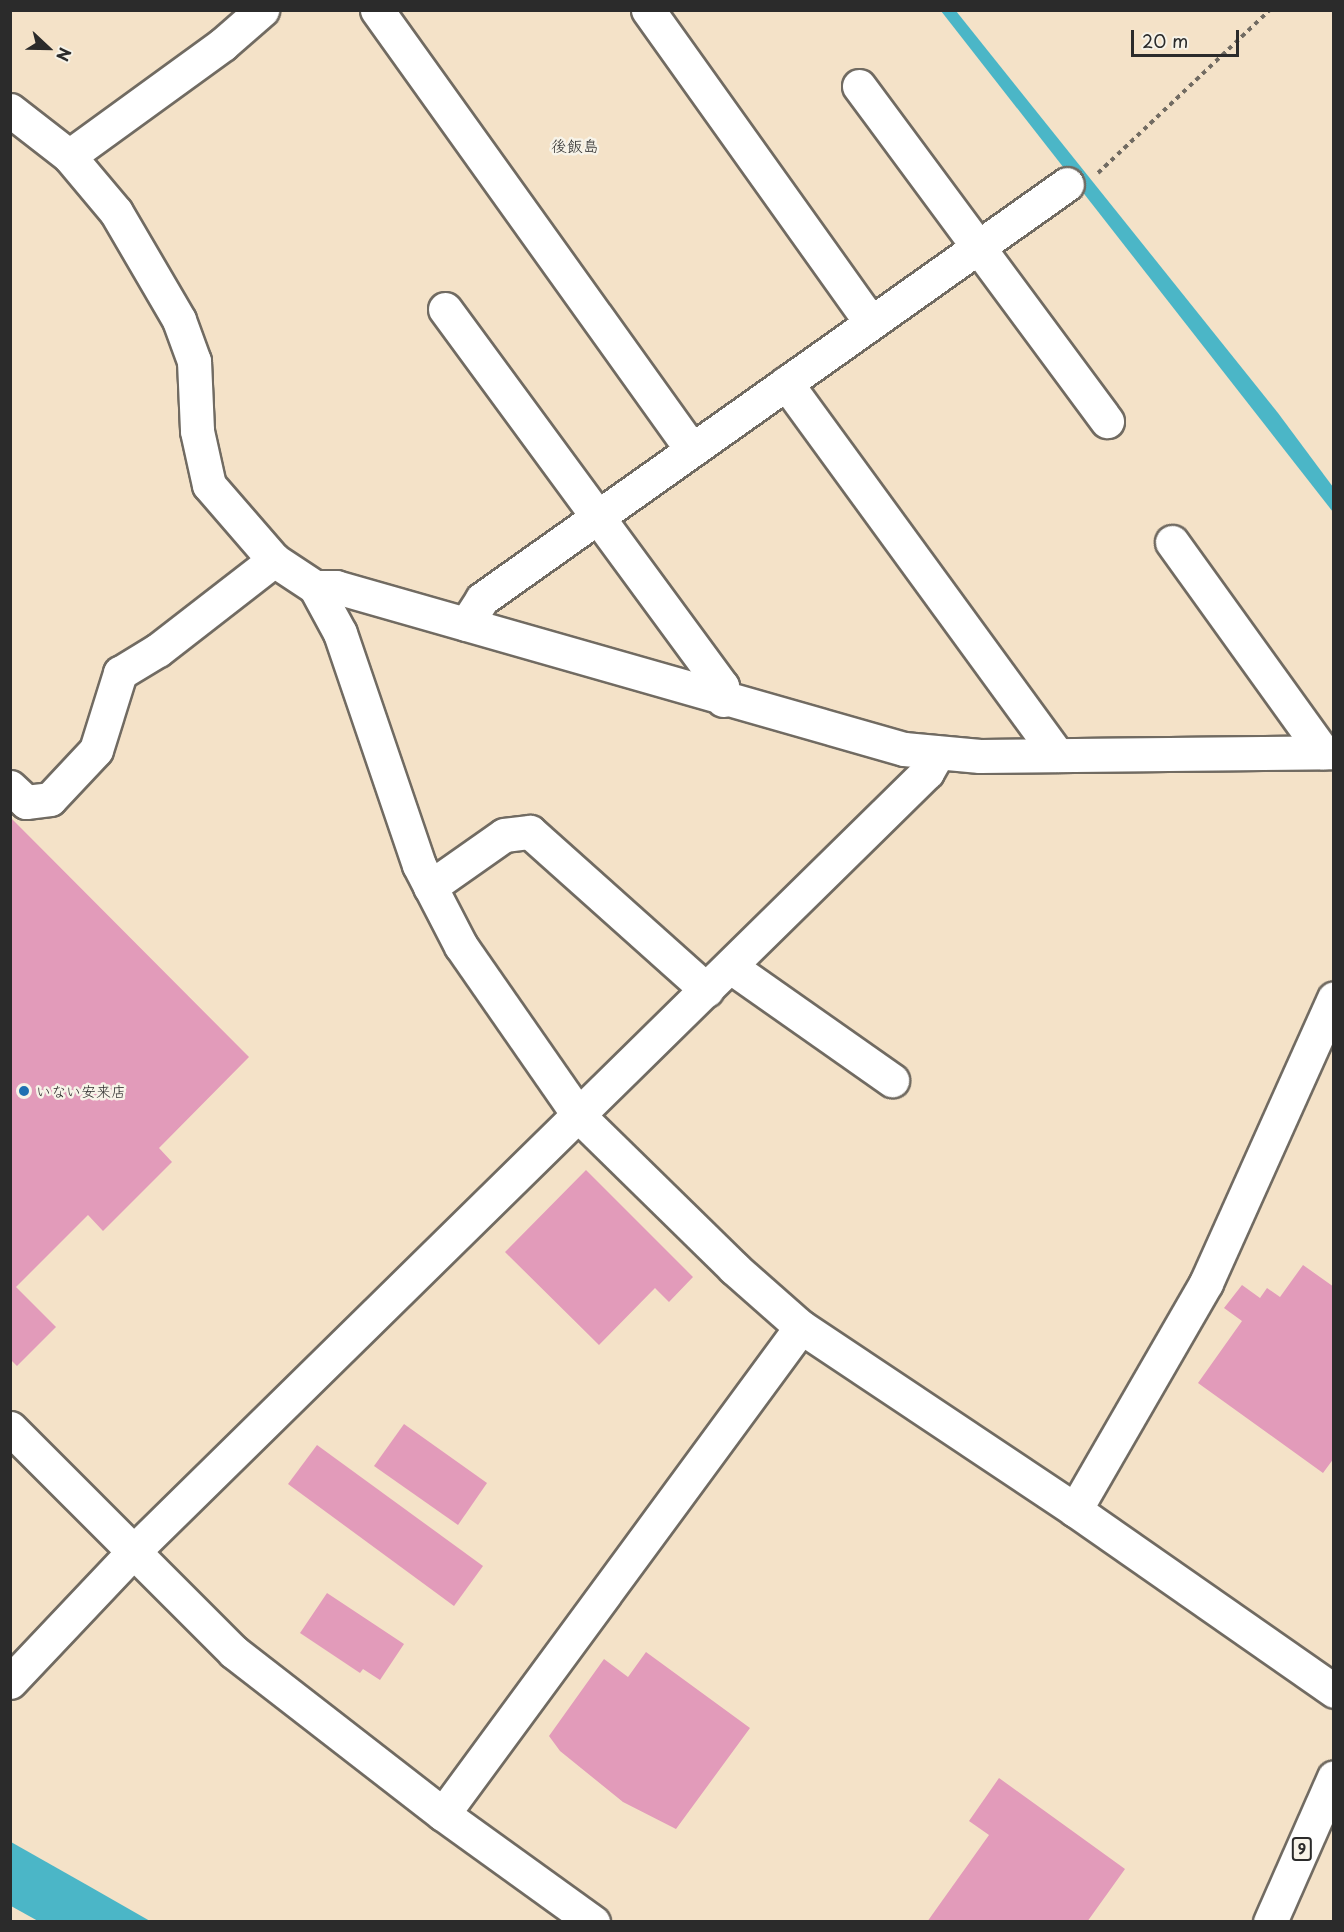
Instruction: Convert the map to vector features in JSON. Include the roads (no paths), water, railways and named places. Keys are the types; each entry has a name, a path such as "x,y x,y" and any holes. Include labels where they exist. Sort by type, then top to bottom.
{"main road":[{"path":"69,156 223,44 262,10"},
{"path":"377,10 692,450"},
{"path":"648,10 871,323"},
{"path":"859,86 1107,421"},
{"path":"11,112 69,156 116,212 179,320 194,361 197,430 209,484 274,560 315,587 340,633 419,865 461,946 579,1116 734,1268 801,1327 1075,1510 1334,1691"},
{"path":"466,624 482,599 979,246 1081,179"},
{"path":"445,309 722,686 723,700"},
{"path":"786,383 1057,755"},
{"path":"1172,542 1328,752"},
{"path":"10,787 26,802 50,799 96,750 120,673 158,651 274,560"},
{"path":"315,587 336,587 871,742 938,753 1057,755 1328,752"},
{"path":"10,1682 134,1551 927,772 938,753"},
{"path":"430,887 504,835 519,830 530,832 707,990"},
{"path":"731,967 892,1080"},
{"path":"1075,1510 1206,1283 1334,998"},
{"path":"443,1814 801,1327"},
{"path":"10,1428 234,1652 443,1814 593,1922"},
{"name":"9","path":"1270,1922 1334,1777"}],"water":[{"path":"941,11 956,11 1278,413 1333,487 1333,512"},
{"path":"11,1842 150,1921 38,1921 11,1906"}],"place":[{"name":"いない安来店","path":"24,1091"}],"district":[{"name":"後飯島","path":"575,145"}]}
